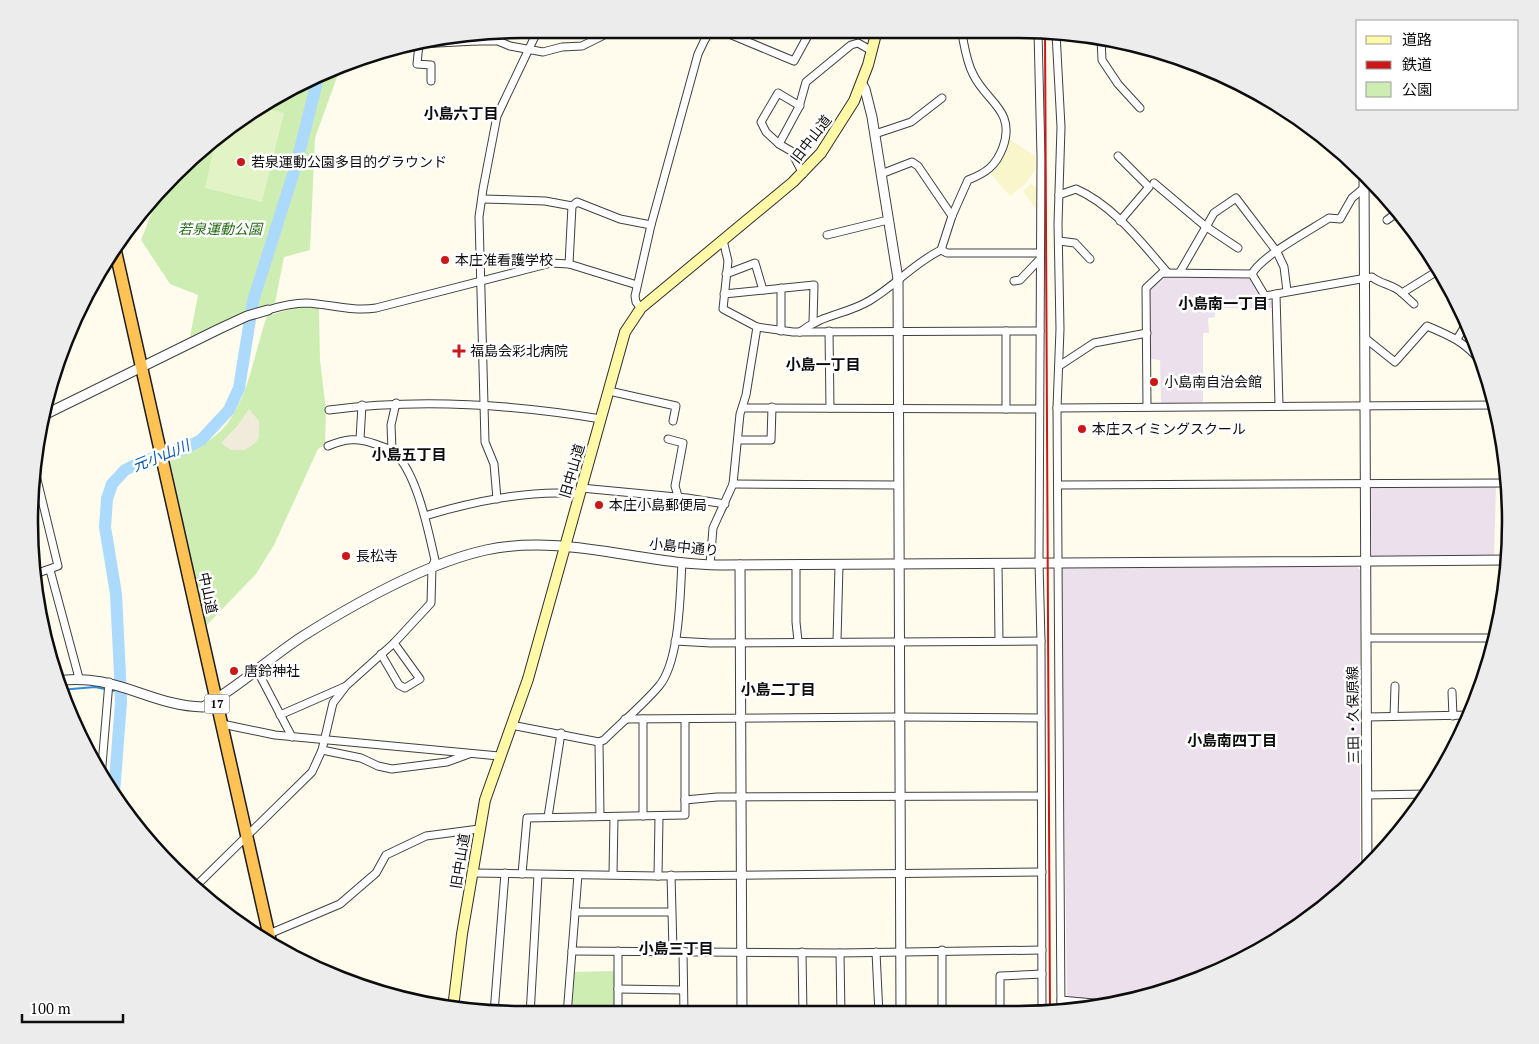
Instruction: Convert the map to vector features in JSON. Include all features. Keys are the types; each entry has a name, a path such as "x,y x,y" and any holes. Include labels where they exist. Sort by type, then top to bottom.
{"highway":[{"name":"中山道","path":"117,257 269,935"}],"main road":[{"name":"旧中山道","path":"454,1001 479,829 499,756 528,679 625,332 641,308 803,174 832,138 862,84 875,38"}],"street":[{"path":"497,499 494,464 485,442 480,217 497,116 534,38"},
{"path":"462,42 498,41 510,46 542,52 562,47 582,46 598,38"},
{"path":"641,308 636,302 636,285 690,82 706,38"},
{"path":"739,38 794,60 806,38"},
{"path":"800,332 813,322 830,314 843,313 870,301 919,262 941,250 952,216 968,180 988,172 992,167 1008,134 1005,121 998,107 973,74 963,38"},
{"path":"1038,39 1042,1005"},
{"path":"1056,40 1060,127 1057,562 1061,1004"},
{"path":"779,144 800,106 806,82 851,45 858,43 872,51"},
{"path":"1101,45 1102,60 1118,84 1140,108"},
{"path":"418,49 417,64 431,65 431,80"},
{"path":"862,84 865,89 875,134 898,279 902,1006"},
{"path":"800,106 778,93 761,122 766,132 779,144 791,151 803,174"},
{"path":"875,134 911,122 942,98"},
{"path":"1118,156 1149,187 1120,221"},
{"path":"881,174 912,162 918,166 952,216"},
{"path":"1154,183 1205,226 1238,248"},
{"name":"三田・久保原線","path":"1364,184 1367,857"},
{"path":"1252,274 1255,269 1277,252 1329,218 1340,219 1352,198 1364,188"},
{"path":"1059,195 1076,189 1091,196 1120,221 1167,272"},
{"path":"1180,272 1214,213 1236,198 1277,252 1284,268 1287,292"},
{"path":"482,199 544,201 572,206"},
{"path":"569,264 572,206 577,202 620,218 651,226"},
{"path":"1387,220 1392,216"},
{"path":"827,235 888,220"},
{"path":"722,240 728,261 723,309 757,327 800,332 1040,331"},
{"path":"1058,241 1075,242 1090,258"},
{"path":"941,250 947,253 1040,256"},
{"path":"1014,281 1020,280 1040,256"},
{"path":"51,412 247,316 288,304 307,303 360,310 376,308 550,263 569,264 636,285"},
{"path":"726,274 755,263 763,290"},
{"path":"1147,407 1146,288 1162,273 1167,272 1252,274"},
{"path":"1252,274 1265,296 1372,277 1384,284 1395,286 1414,304"},
{"path":"1402,293 1433,274"},
{"path":"724,294 814,285 813,322"},
{"path":"781,288 781,331"},
{"path":"1276,294 1278,406"},
{"path":"1365,338 1395,362 1426,326 1457,339 1469,347"},
{"path":"710,565 712,528 733,484 739,440 740,414 743,408 757,327"},
{"path":"829,331 830,408"},
{"path":"1006,331 1006,409"},
{"path":"1457,339 1462,331"},
{"path":"1059,366 1094,343 1147,333"},
{"path":"609,391 676,406 673,421"},
{"path":"392,450 391,425 396,402"},
{"path":"329,410 396,402 532,408 601,419"},
{"path":"1057,408 1487,405"},
{"path":"360,439 362,406"},
{"path":"739,440 771,440 772,407"},
{"path":"743,408 1039,409"},
{"path":"199,883 209,876 246,836 312,772 322,750 333,702 346,686 394,643 431,603 432,567 435,560 426,516 406,467 392,450 360,439 341,440 328,446"},
{"path":"668,439 683,443 675,486 678,496"},
{"path":"1059,485 1499,483"},
{"path":"733,484 898,486"},
{"path":"39,488 58,566 41,572"},
{"path":"426,516 447,509 497,499 580,491 678,496 725,504"},
{"name":"小島中通り","path":"216,700 302,637 432,567 488,550 538,545 565,546 710,565 1499,560"},
{"path":"511,725 561,733 599,742 604,740 625,720 660,685 668,669 675,641 682,562"},
{"path":"837,641 839,564"},
{"path":"998,564 999,641"},
{"path":"740,565 742,1006"},
{"path":"796,565 798,641"},
{"path":"50,570 78,678"},
{"path":"1366,638 1487,638"},
{"path":"675,641 740,643 798,641 1041,641"},
{"path":"381,654 399,685 404,688 420,679 394,643"},
{"path":"257,670 292,737"},
{"path":"64,680 78,678 112,683 185,706 204,707 216,700"},
{"path":"103,766 112,683"},
{"path":"280,715 346,686"},
{"path":"1394,716 1395,686"},
{"path":"1452,692 1453,716"},
{"path":"1367,717 1461,716"},
{"path":"625,720 901,717 1041,718"},
{"path":"643,719 643,816"},
{"path":"522,874 527,818 659,817 685,815 684,719"},
{"path":"222,724 292,737 324,738 499,756"},
{"path":"548,817 561,733"},
{"path":"599,742 600,816"},
{"path":"322,750 360,758 378,766 392,769 447,762 474,753"},
{"path":"1368,795 1418,794"},
{"path":"685,800 742,797 1041,796"},
{"path":"613,874 614,817"},
{"path":"658,876 659,817"},
{"path":"273,938 345,901 376,873 386,855 426,836 479,829"},
{"path":"472,873 658,876 1042,872"},
{"path":"495,1005 505,873"},
{"path":"531,1006 538,875"},
{"path":"568,1006 578,875"},
{"path":"671,875 673,950"},
{"path":"574,912 671,912"},
{"path":"572,951 673,950 840,953 1042,950"},
{"path":"942,950 942,1006"},
{"path":"684,951 684,1006"},
{"path":"618,952 618,1006"},
{"path":"802,952 802,1006"},
{"path":"876,952 879,1006"},
{"path":"840,953 842,1006"},
{"path":"1000,1006 1000,976 1042,974"},
{"path":"618,989 683,990"},
{"path":"1061,1000 1081,1002"}],"shaded area":[{"path":"1010,140 1036,156 1035,171 1025,184 1010,196 991,174 1001,162"},
{"path":"1031,184 1037,188 1036,209 1023,191"},
{"path":"1163,275 1249,276 1265,302 1272,301 1274,306 1274,308 1215,308 1215,317 1208,318 1209,333 1203,333 1203,402 1161,403 1160,360 1151,359 1149,289"},
{"path":"249,409 259,421 259,438 245,450 231,450 221,443 238,425"},
{"path":"1496,486 1494,556 1372,556 1371,487"},
{"path":"1061,565 1358,567 1360,570 1360,865 1312,906 1286,925 1231,957 1202,970 1173,981 1112,997 1092,1000 1070,998 1067,995"}],"green space":[{"name":"若泉運動公園","path":"338,74 315,138 310,250 284,257 275,303 247,311 190,337 198,295 170,284 141,240 153,209 179,179 203,158 253,119 280,102"},
{"name":"若泉運動公園多目的グラウンド","path":"268,109 284,113 262,202 205,188 213,149"},
{"path":"298,307 319,308 320,360 326,410 325,445 318,449 274,545 256,574 205,627 170,461 202,445 224,428 236,409 247,384 267,316"},
{"path":"615,971 615,1006 570,1006 573,972"}],"waterway":[{"name":"元小山川","path":"115,784 121,702 116,594 105,527 107,499 112,484 125,470 143,461 182,450 201,440 229,410 239,388 253,301 296,165 317,83"},
{"path":"67,689 95,687 120,692"}],"railway":[{"path":"1045,39 1050,1005"}],"place":[{"name":"若泉運動公園多目的グラウンド","path":"241,162"},
{"name":"本庄准看護学校","path":"445,260"},
{"name":"福島会彩北病院","path":"459,351"},
{"name":"小島南自治会館","path":"1154,382"},
{"name":"本庄スイミングスクール","path":"1082,429"},
{"name":"本庄小島郵便局","path":"599,505"},
{"name":"長松寺","path":"346,556"},
{"name":"唐鈴神社","path":"234,671"}],"district":[{"name":"小島六丁目","path":"461,114"},
{"name":"小島南一丁目","path":"1223,304"},
{"name":"小島一丁目","path":"823,365"},
{"name":"小島五丁目","path":"409,455"},
{"name":"小島二丁目","path":"778,690"},
{"name":"小島南四丁目","path":"1232,741"},
{"name":"小島三丁目","path":"676,949"}]}
